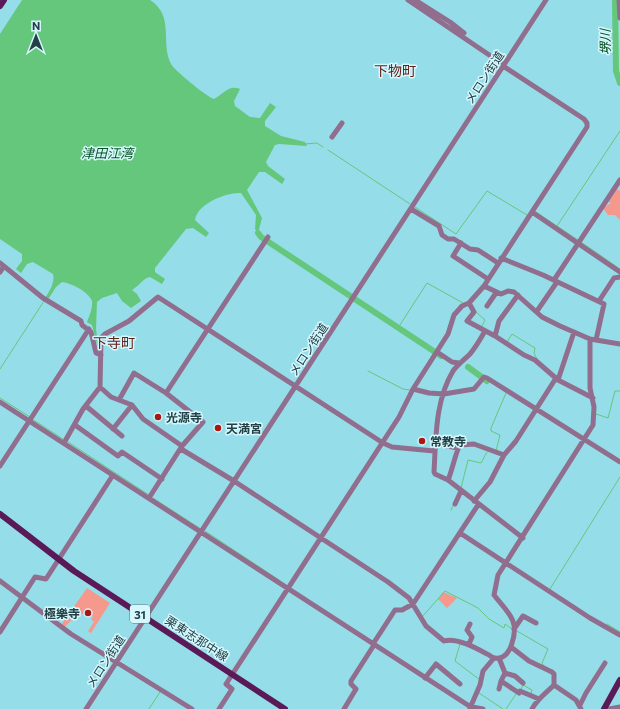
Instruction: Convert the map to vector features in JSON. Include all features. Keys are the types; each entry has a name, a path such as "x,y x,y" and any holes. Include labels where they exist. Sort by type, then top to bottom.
{"main road":[{"path":"0,6 4,0"},
{"name":"栗東志那中線","path":"0,514 58,560 285,709"},
{"path":"604,709 620,680"}],"street":[{"path":"219,709 232,689 226,684 383,443 399,417 413,389 448,334 454,315 462,306 469,303 484,286 587,127 587,123 408,0"},
{"path":"415,0 450,22 504,66"},
{"name":"メロン街道","path":"86,709 546,0"},
{"path":"618,0 620,18"},
{"path":"332,138 342,123"},
{"path":"537,311 578,244 620,180"},
{"path":"411,209 439,226 442,235 461,243 470,249 478,250 498,263"},
{"path":"532,212 620,272"},
{"path":"166,393 268,237"},
{"path":"461,243 453,256 488,280"},
{"path":"501,258 556,281 604,304 596,340"},
{"path":"0,272 2,264 42,298 81,321 82,325 89,329 96,353 101,355"},
{"path":"599,301 614,278 620,277"},
{"path":"484,286 503,294 511,291 550,321 590,340 620,344"},
{"path":"487,306 496,292"},
{"path":"496,336 501,318 518,295"},
{"path":"65,441 86,406 100,387 102,336 129,321 158,297 383,443 392,446 434,451"},
{"path":"469,303 474,312 467,321 496,336 524,355 536,360 557,379 593,398"},
{"path":"0,466 89,329"},
{"path":"485,331 471,353 459,363 441,394 434,443 435,474 448,480 523,538"},
{"path":"344,709 356,689 351,684 351,681 395,610 402,610 414,604 460,533 504,455 516,441 557,379 574,332"},
{"path":"471,708 480,685 483,671 496,658 506,655 511,647 514,629 511,615 494,593 498,575 523,538 560,474 584,441 593,425 594,407 590,388 590,340"},
{"path":"436,353 452,362 459,363"},
{"path":"119,400 134,373 166,393 203,422 181,448 150,496"},
{"path":"413,389 441,394 474,389 483,379 487,378 584,441 620,462"},
{"path":"100,387 111,397 132,405 143,419 181,448 321,537 388,582 414,604 419,617 426,626 444,641 449,640 469,644 496,658 505,673 515,676 523,683"},
{"path":"0,402 31,419 113,475 150,496 471,708 483,709"},
{"path":"113,429 132,405"},
{"path":"86,406 122,436"},
{"path":"75,425 118,456 122,452 162,479"},
{"path":"434,443 457,448 460,445 474,444 504,455"},
{"path":"448,480 455,462 457,448"},
{"path":"0,632 35,577 46,579 113,475"},
{"path":"455,504 461,491"},
{"path":"460,533 590,618 620,634"},
{"path":"0,581 71,634 192,709"},
{"path":"514,629 523,616 536,623"},
{"path":"469,644 472,637 467,630 470,624"},
{"path":"511,647 529,661 554,674 554,685 539,699 532,709"},
{"path":"581,707 586,692 605,663"},
{"path":"426,677 436,664 460,684"},
{"path":"499,689 505,673"},
{"path":"501,681 519,693 520,691 539,699"},
{"path":"554,685 576,700 581,707"},
{"path":"609,709 620,707"}],"shaded area":[{"path":"616,189 620,191 620,220 615,215 608,215 603,208 611,203 608,201"},
{"path":"87,588 110,603 91,633 88,631 94,622 91,619 93,616 86,612 84,615 79,612 65,627 61,625"},
{"path":"443,592 457,598 447,608 438,599"}],"water":[{"name":"津田江湾","path":"22,0 150,0 158,6 165,21 168,56 171,64 178,72 198,89 214,99 229,89 240,89 234,101 235,106 250,117 260,118 270,103 276,107 265,121 265,126 281,136 305,142 307,146 275,145 266,162 268,166 285,179 282,184 265,172 259,172 247,190 262,218 258,233 255,229 256,215 241,193 235,193 213,200 201,209 195,220 209,233 206,237 193,228 186,229 155,268 155,272 165,279 162,284 150,277 143,280 132,290 137,294 141,301 131,308 122,301 117,293 102,298 97,302 96,329 99,352 92,325 87,322 91,312 92,301 87,294 79,288 62,282 56,287 49,298 45,298 53,283 53,274 33,262 27,264 21,273 16,269 22,261 22,254 0,239 0,34"}],"waterway":[{"name":"堺川","path":"615,0 616,71 620,83"},
{"path":"578,240 557,226 620,131"},
{"path":"305,144 317,143 323,147"},
{"path":"328,150 410,204"},
{"path":"415,207 456,234 487,191 527,215"},
{"path":"536,212 557,226"},
{"path":"258,233 261,237 441,356"},
{"path":"581,242 620,269"},
{"path":"398,328 427,283 463,303"},
{"path":"0,369 44,301"},
{"path":"476,312 485,320 482,326"},
{"path":"507,342 512,334 535,348 534,353 537,359"},
{"path":"468,367 487,381"},
{"path":"368,371 403,389 410,390"},
{"path":"596,414 608,418 615,391 620,391"},
{"path":"496,451 500,435 491,431 491,428 506,393"},
{"path":"0,398 30,417"},
{"path":"32,419 63,439"},
{"path":"68,442 149,495"},
{"path":"461,488 468,460 481,463 487,452"},
{"path":"550,589 620,477"},
{"path":"153,498 201,529"},
{"path":"451,510 453,506"},
{"path":"205,531 279,580"},
{"path":"422,617 445,591 478,608 489,619 504,628 505,624 512,629"},
{"path":"607,624 620,632"},
{"path":"517,631 548,649 542,663 544,666"},
{"path":"460,644 455,661 480,680"},
{"path":"521,689 523,685 532,690 531,694"},
{"path":"149,709 160,692"},
{"path":"479,693 503,709"},
{"path":"506,709 516,694"}],"place":[{"name":"光源寺","path":"158,417"},
{"name":"天満宮","path":"218,428"},
{"name":"常教寺","path":"422,441"},
{"name":"極樂寺","path":"88,613"}],"district":[{"name":"下物町","path":"395,70"},
{"name":"下寺町","path":"114,342"}]}
